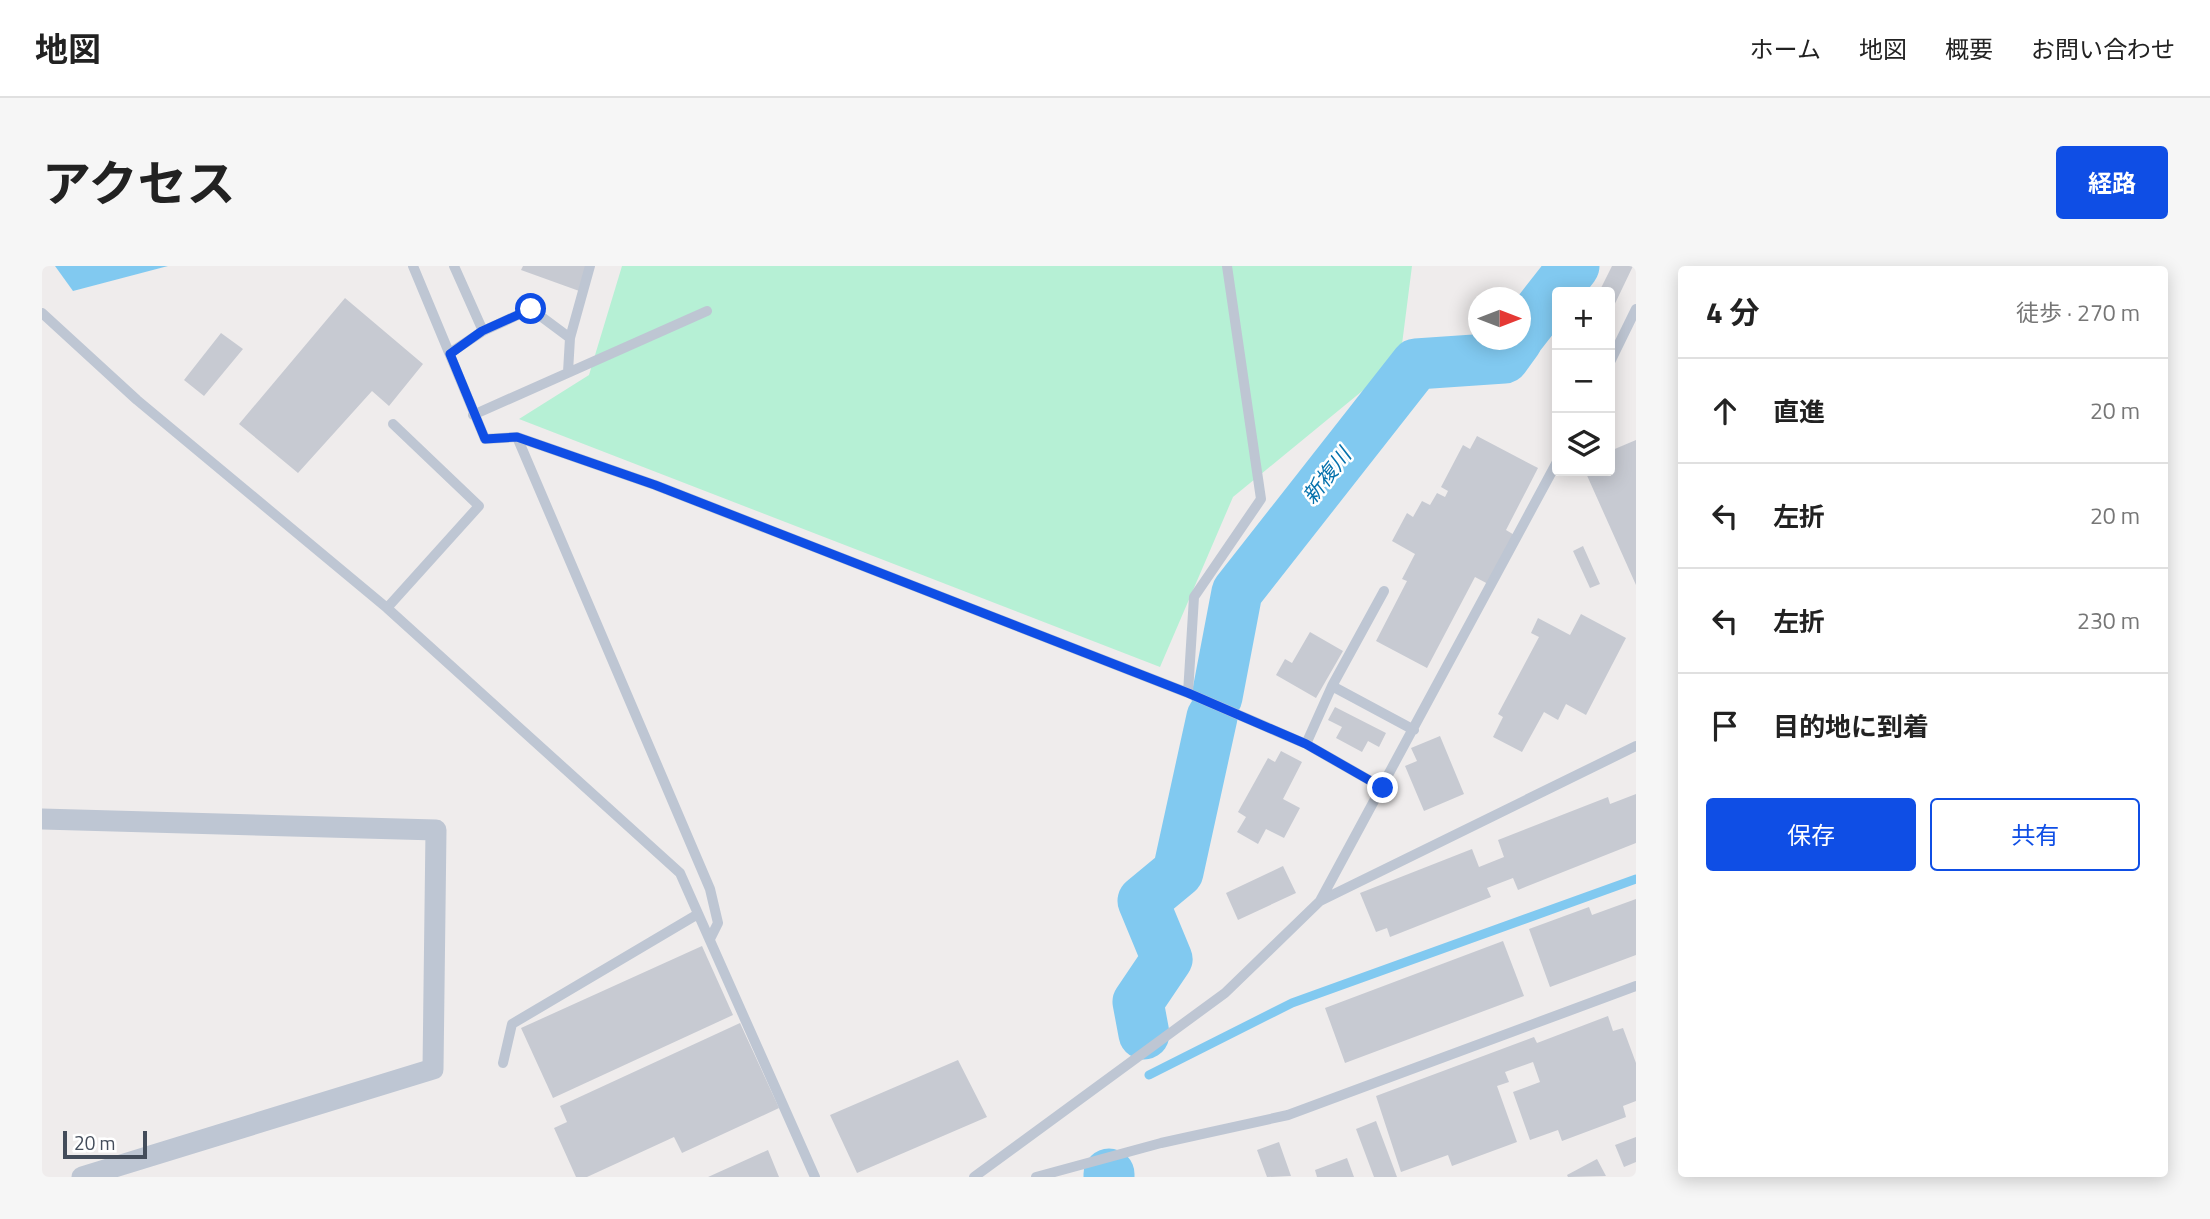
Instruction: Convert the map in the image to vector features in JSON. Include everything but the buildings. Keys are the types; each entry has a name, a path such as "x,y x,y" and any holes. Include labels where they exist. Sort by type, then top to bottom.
{"street":[{"path":"42,819 436,830 433,1069 82,1177"}],"lane":[{"path":"413,266 485,439 517,437 655,485 1188,693 1306,744 1383,788"},
{"path":"454,266 482,331"},
{"path":"568,372 569,338 590,266"},
{"path":"1188,693 1194,597 1261,499 1227,266"},
{"path":"450,354 482,331 531,309 569,338"},
{"path":"1615,352 1636,309"},
{"path":"473,415 707,311"},
{"path":"42,313 137,400 387,608 680,873 815,1177"},
{"path":"387,608 479,506 393,424"},
{"path":"517,437 709,889 718,923 709,939"},
{"path":"974,1177 1225,993 1320,901 1552,471"},
{"path":"1306,744 1332,685 1384,591"},
{"path":"1332,685 1414,730"},
{"path":"1320,901 1636,746"},
{"path":"503,1063 512,1024 698,914"},
{"path":"1036,1177 1161,1143 1288,1115 1636,986"}],"green space":[{"path":"622,266 1412,266 1400,360 1233,497 1160,667 519,419 589,375"}],"water":[{"path":"55,266 168,266 73,291"}],"waterway":[{"name":"新複川","path":"1531,321 1574,266"},
{"name":"新複川","path":"1217,697 1237,592 1416,364 1504,358 1510,350"},
{"name":"新複川","path":"1144,1034 1138,1002 1167,959 1143,901 1178,872 1212,717"},
{"path":"1149,1075 1292,1003 1636,879"}],"route":[{"path":"531,309 482,331 450,354 485,439 517,437 655,485 1188,693 1306,744 1383,788"}]}
